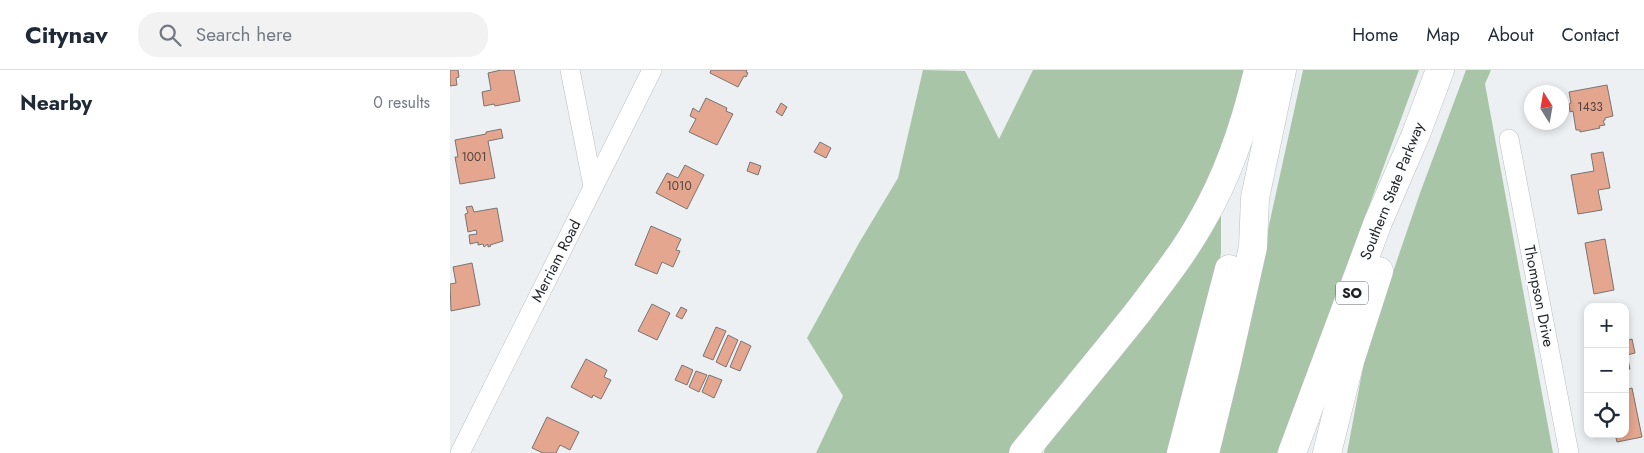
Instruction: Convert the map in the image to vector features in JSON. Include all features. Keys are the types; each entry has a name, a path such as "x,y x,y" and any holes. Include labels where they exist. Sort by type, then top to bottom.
{"highway":[{"path":"1030,448 1150,296 1201,222 1230,160 1250,102 1258,70"},
{"path":"1205,453 1253,247 1255,198 1282,70"},
{"name":"Southern State Parkway","path":"1292,453 1378,222 1416,134 1440,70"},
{"path":"1327,453 1350,361 1396,228 1416,134"},
{"path":"1181,453 1216,323 1235,243 1255,198"}],"street":[{"path":"570,70 593,186"},
{"name":"Merriam Road","path":"460,453 652,70"},
{"name":"Thompson Drive","path":"1509,139 1569,453"}],"green space":[{"path":"923,70 965,71 999,139 1033,70 1252,70 1242,110 1191,221 1011,453 816,453 843,396 807,338 859,243 898,178"},
{"path":"1303,70 1419,70 1277,453 1215,453 1264,248"},
{"path":"1466,70 1491,70 1485,84 1553,453 1347,453 1366,351 1420,193"},
{"path":"1221,211 1221,253 1197,361 1170,453 1044,453 1046,444"}],"building":[{"path":"450,70 458,70 457,85 450,86"},
{"path":"514,70 520,101 495,106 494,104 484,106 482,92 491,90 488,73"},
{"path":"711,70 747,70 746,72 748,73 746,77 744,76 738,87 710,73"},
{"path":"1607,85 1613,116 1605,118 1603,121 1605,125 1599,126 1600,128 1580,132 1580,130 1576,130 1573,111 1570,112 1569,92"},
{"path":"706,98 727,108 726,111 733,114 717,145 689,132 696,119 690,116 693,108 699,112"},
{"path":"781,103 787,107 782,116 776,112"},
{"path":"501,129 503,138 488,141 495,178 460,184 455,157 458,157 455,140"},
{"path":"820,142 831,148 826,158 814,152"},
{"path":"1603,152 1610,188 1598,190 1602,210 1578,214 1571,175 1594,171 1591,154"},
{"path":"750,162 761,166 758,175 747,171"},
{"path":"685,165 704,175 687,209 656,193 667,173 678,178"},
{"path":"472,206 474,212 497,208 503,241 488,247 488,244 484,247 483,244 478,245 478,242 470,244 469,235 477,234 476,230 468,232 465,214 468,213 466,207"},
{"path":"651,226 681,239 676,250 680,251 673,267 662,262 657,274 635,265"},
{"path":"1605,239 1614,290 1594,294 1585,243"},
{"path":"472,263 480,305 451,311 450,284 456,283 453,267"},
{"path":"652,304 670,313 657,340 638,331"},
{"path":"681,307 687,310 682,319 676,316"},
{"path":"716,327 726,331 713,360 703,356"},
{"path":"728,335 738,340 726,367 716,362"},
{"path":"1632,339 1635,353 1629,354 1629,348 1629,340"},
{"path":"741,341 751,346 740,371 730,367"},
{"path":"586,359 607,370 604,377 611,380 601,399 593,395 592,398 571,387"},
{"path":"682,365 693,370 687,385 675,380"},
{"path":"696,371 707,375 699,392 689,387"},
{"path":"709,375 722,380 714,398 702,392"},
{"path":"1632,388 1642,437 1617,442 1616,438 1629,438 1629,389"},
{"path":"547,417 579,432 570,450 560,445 556,453 543,453 532,448"}]}
